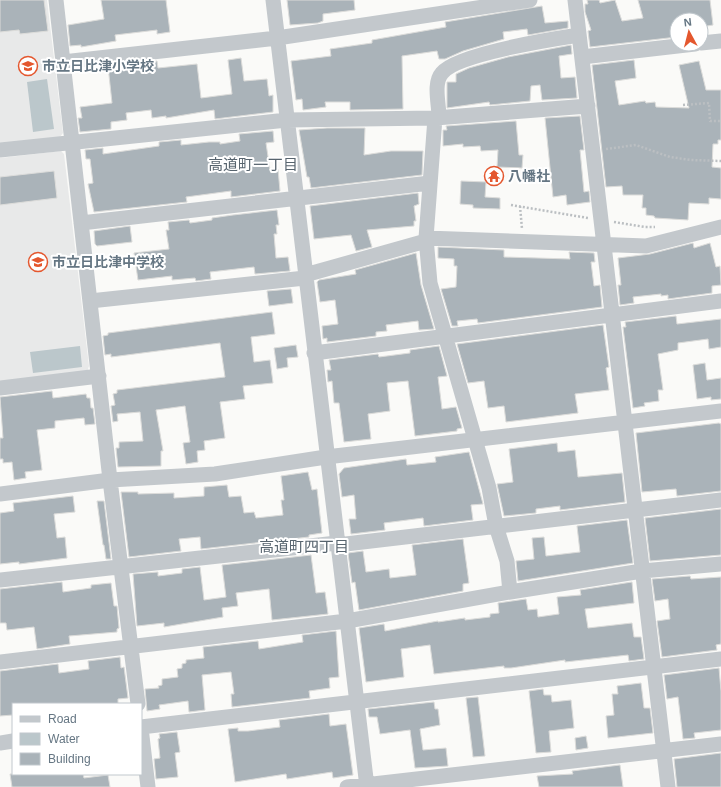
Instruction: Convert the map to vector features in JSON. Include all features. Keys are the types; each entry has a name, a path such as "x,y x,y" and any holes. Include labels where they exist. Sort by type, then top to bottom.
{"street":[{"path":"56,0 110,480 138,703"},
{"path":"273,0 326,457 367,786"},
{"path":"63,62 277,38 530,0"},
{"path":"575,0 668,787"},
{"path":"510,592 507,561 496,526 489,488 430,283 426,240 437,118 438,81 447,68 466,59 529,43 579,35"},
{"path":"709,42 721,41"},
{"path":"582,57 669,47"},
{"path":"0,150 287,120 437,118 588,106"},
{"path":"81,223 430,183"},
{"path":"90,301 305,276 426,240 519,241 646,246 721,227"},
{"path":"314,353 721,301"},
{"path":"0,388 99,376"},
{"path":"0,494 110,480 215,474 326,457 721,411"},
{"path":"0,580 337,544 721,500"},
{"path":"0,662 347,621 510,592 642,571 721,564"},
{"path":"142,727 721,659"},
{"path":"142,736 148,787"},
{"path":"0,743 12,741"},
{"path":"347,787 367,786 721,744"}],"path":[{"path":"683,105 709,103 710,121 721,121"},
{"path":"593,151 636,145 670,157 691,160 721,161"},
{"path":"511,205 645,228 656,227"},
{"path":"519,241 522,229 520,206"}],"shaded area":[{"name":"市立日比津小学校","path":"0,0 47,0 63,133 59,138 0,145"},
{"name":"市立日比津中学校","path":"61,151 64,154 89,366 87,372 0,382 0,158"}],"water":[{"path":"47,79 54,129 33,132 27,82"},
{"path":"80,346 82,367 33,373 30,352"}],"building":[{"path":"0,0 44,0 48,31 20,34 19,30 0,32"},
{"path":"101,0 166,0 170,32 157,34 157,30 115,35 116,41 81,47 81,45 70,46 68,25 104,19"},
{"path":"287,0 354,0 355,10 323,14 323,21 318,23 290,25"},
{"path":"587,0 599,0 600,3 615,0 622,21 643,18 638,0 710,0 713,25 709,26 709,12 669,12 669,38 590,47 588,31 591,30 585,12 585,4 588,4"},
{"path":"542,6 545,23 568,21 568,28 528,35 527,29 503,32 504,39 463,51 445,59 439,59 437,51 402,56 403,109 350,110 350,102 325,102 326,107 303,110 302,99 296,100 291,61 331,56 330,49 372,43 372,40 446,27 445,22"},
{"path":"571,45 572,54 559,56 561,78 575,77 577,98 542,100 540,85 531,86 530,101 490,105 489,102 447,108 447,82 456,82 456,74 469,68 508,57"},
{"path":"241,58 244,81 267,79 269,96 273,95 273,112 215,119 214,110 166,118 166,116 152,118 151,110 126,113 127,120 111,122 111,129 80,132 78,118 82,118 80,107 112,103 108,66 157,61 158,68 197,64 201,98 232,94 228,60"},
{"path":"634,60 636,78 615,81 619,105 645,101 646,103 655,102 656,107 689,108 679,65 699,61 706,90 721,90 721,140 718,140 718,144 713,144 712,167 721,168 721,199 709,198 709,204 689,203 688,220 655,218 654,216 646,215 646,208 642,208 643,195 623,195 622,186 606,187 592,65"},
{"path":"580,116 584,150 580,150 584,192 589,191 590,202 567,205 566,195 553,197 545,118"},
{"path":"516,121 519,155 523,155 522,168 497,167 498,150 481,151 480,146 463,147 463,144 443,146 443,130 447,130 446,126"},
{"path":"365,128 364,155 391,151 423,151 422,175 311,188 309,177 307,177 299,130"},
{"path":"273,131 274,142 266,143 270,170 278,169 280,191 231,197 231,191 186,197 187,202 94,212 88,184 93,183 90,159 86,159 85,150 103,148 103,154 159,146 159,142 181,140 181,145 209,142 220,142 220,144 240,141 239,134"},
{"path":"54,171 57,198 0,205 0,177"},
{"path":"461,181 486,182 485,197 500,198 500,209 473,208 473,205 460,204"},
{"path":"418,193 419,204 414,206 416,221 414,221 414,226 367,230 372,247 356,251 351,235 314,239 310,206"},
{"path":"277,210 279,225 276,225 277,234 274,234 276,258 288,257 290,271 255,274 254,267 210,272 211,279 196,281 195,278 172,280 172,276 138,280 134,253 169,249 166,230 169,230 168,222 189,220 190,223 212,220 212,218"},
{"path":"130,226 132,242 97,246 95,244 94,231"},
{"path":"693,243 694,248 710,243 716,267 720,266 721,285 712,286 712,293 668,299 668,295 661,296 661,294 633,297 634,303 620,305 618,285 621,285 618,258 650,254"},
{"path":"438,247 504,250 504,257 570,259 569,252 594,253 595,262 591,262 594,286 600,285 602,307 478,323 477,319 457,321 458,326 452,326 441,289 456,287 457,266 454,266 454,259 438,258"},
{"path":"416,253 421,285 434,329 419,330 418,321 386,325 387,331 376,332 376,336 327,342 327,338 323,339 322,326 338,324 335,300 320,302 317,282 319,280 356,274 355,270"},
{"path":"291,289 293,303 269,306 267,291"},
{"path":"272,312 275,334 251,337 254,362 270,360 273,383 243,386 245,399 220,402 225,438 204,441 205,450 197,451 198,462 186,464 183,443 190,442 185,406 156,410 163,451 161,451 161,466 118,467 116,448 119,448 119,442 143,441 140,412 117,414 118,421 113,422 111,406 115,405 113,394 117,393 117,390 225,377 220,343 111,357 111,354 105,355 103,336 108,335 108,333"},
{"path":"676,316 677,324 721,319 721,347 709,349 708,339 678,343 678,350 658,354 663,390 658,390 659,401 644,403 645,406 633,408 623,327 626,327 625,322"},
{"path":"603,325 609,367 606,368 609,390 575,394 578,413 506,422 504,406 488,408 484,381 468,383 457,344"},
{"path":"296,345 298,357 287,358 288,367 277,369 274,348"},
{"path":"439,346 447,376 438,377 442,409 456,407 462,428 457,429 457,431 415,436 408,381 387,383 390,411 368,414 371,439 344,442 339,403 334,403 332,381 328,382 327,370 331,370 329,360 378,354 379,357 410,353 410,350"},
{"path":"705,363 707,380 721,378 721,399 711,400 711,397 697,399 693,365"},
{"path":"52,391 53,398 86,394 87,398 90,398 91,408 93,408 95,424 85,425 84,418 55,421 55,428 37,430 42,470 25,472 26,478 14,480 12,462 3,463 3,459 0,459 0,438 3,438 0,397"},
{"path":"719,423 721,424 721,491 677,496 676,489 642,492 636,433"},
{"path":"557,443 558,452 575,450 578,477 622,473 625,502 560,510 560,506 536,509 536,513 504,516 497,484 513,482 509,449"},
{"path":"469,452 483,504 471,505 473,520 424,526 423,518 384,523 385,530 351,534 349,519 356,519 354,495 342,497 339,474 344,468 406,459 407,465 436,462 435,457"},
{"path":"308,472 312,490 317,489 322,533 309,535 309,537 201,549 200,537 179,539 181,551 129,557 121,492 138,492 138,494 174,493 174,498 204,496 204,487 227,485 229,497 241,496 244,513 254,512 256,518 283,515 281,500 284,500 281,476"},
{"path":"73,496 75,512 54,514 57,538 65,537 67,558 19,564 19,562 0,564 0,513 14,511 13,503"},
{"path":"97,501 104,501 111,559 106,559"},
{"path":"721,509 721,555 650,561 645,518"},
{"path":"627,520 633,563 518,581 516,561 534,559 532,538 544,537 546,556 580,552 577,526"},
{"path":"463,539 469,583 463,584 463,591 359,610 355,582 352,583 348,553 363,551 366,572 389,569 390,578 416,575 412,545"},
{"path":"311,555 316,593 325,592 328,614 272,620 269,589 236,593 238,606 222,608 223,617 164,627 164,623 137,626 133,574 158,572 158,576 182,573 182,569 200,567 204,600 226,597 222,565"},
{"path":"690,576 691,579 721,577 721,644 716,645 717,650 662,657 657,621 670,619 668,599 655,601 652,579"},
{"path":"62,582 63,592 91,588 91,585 111,583 114,606 117,606 119,628 117,629 117,632 69,636 70,644 37,649 34,627 7,630 6,623 0,623 0,589"},
{"path":"632,582 634,603 585,609 588,628 632,623 634,637 641,637 644,659 629,661 628,655 565,662 565,660 511,668 504,668 504,666 434,674 430,645 401,649 404,677 366,682 359,628 384,624 385,631 438,621 490,617 490,614 499,613 498,603 526,599 528,610 537,609 538,617 559,614 557,597 581,595 580,590"},
{"path":"336,631 339,677 329,678 330,688 309,691 310,698 232,707 231,694 234,694 231,672 202,675 205,710 189,712 188,701 159,705 160,709 147,711 145,689 159,688 158,686 162,685 162,679 178,677 177,669 182,668 182,664 186,663 186,660 204,658 203,647 258,641 259,649 303,642 302,635"},
{"path":"120,657 121,668 124,667 128,698 118,699 118,703 12,703 12,715 0,716 0,671 58,664 59,673 89,669 88,661"},
{"path":"719,668 721,691 721,730 694,733 695,738 683,739 678,697 667,699 664,675"},
{"path":"641,683 644,708 650,708 653,733 608,738 606,716 614,715 612,694 618,694 617,686"},
{"path":"543,689 544,695 551,695 552,702 571,700 574,728 549,731 551,752 536,753 529,691"},
{"path":"478,697 485,756 473,757 466,698"},
{"path":"434,702 435,709 438,709 440,725 420,729 423,750 446,748 448,766 415,768 410,730 380,734 377,717 369,717 368,709"},
{"path":"329,714 330,726 346,724 353,775 333,778 332,772 287,779 286,774 235,782 228,729 238,728 238,731 248,731 280,727 279,720"},
{"path":"177,732 180,752 175,753 178,777 156,779 154,759 160,758 158,739 160,738 159,734"},
{"path":"586,736 588,748 576,750 575,738"},
{"path":"721,753 721,787 677,787 674,759"},
{"path":"620,765 623,787 539,787 537,776 573,774 572,771"},
{"path":"10,774 83,775 84,778 108,775 110,787 12,787"}],"place":[{"name":"市立日比津小学校","path":"28,66"},
{"name":"八幡社","path":"494,176"},
{"name":"市立日比津中学校","path":"38,262"}],"district":[{"name":"高道町一丁目","path":"253,164"},
{"name":"高道町四丁目","path":"304,546"}]}
